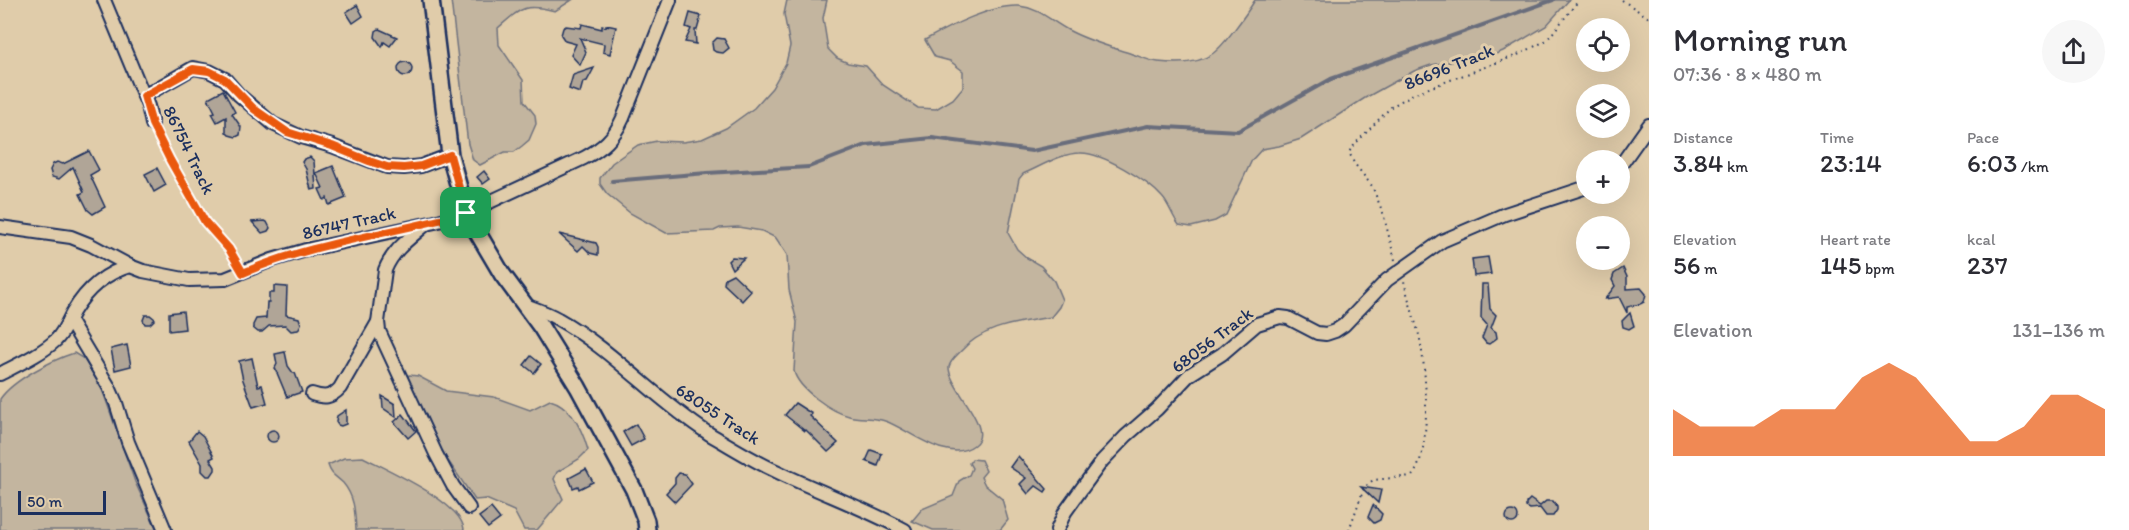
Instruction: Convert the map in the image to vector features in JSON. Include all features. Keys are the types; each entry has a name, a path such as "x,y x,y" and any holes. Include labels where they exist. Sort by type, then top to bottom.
{"street":[{"name":"86754 Track","path":"104,0 144,96 152,124"},
{"path":"431,0 450,155 466,213 502,274 525,304 579,387 634,490 647,527"},
{"name":"86747 Track","path":"0,227 71,237 130,266 189,280 225,279 306,250 466,213 584,158 610,141 623,118 670,0"},
{"path":"144,96 193,69 209,71 225,79 239,95 273,124 301,137 387,167 421,166 450,155"},
{"path":"1630,152 1649,125"},
{"name":"68056 Track","path":"1057,530 1065,512 1102,461 1189,375 1222,354 1257,324 1280,317 1288,318 1317,333 1326,334 1335,331 1344,325 1387,280 1442,242 1474,226 1550,198 1576,191"},
{"path":"312,394 326,397 333,395 340,388 378,322 388,262 399,246 426,224"},
{"path":"0,374 41,351 57,339 81,298 95,284 117,270 130,266"},
{"name":"68055 Track","path":"525,304 557,319 579,333 706,432 775,471 870,512 905,530"},
{"path":"69,320 109,387 128,442 165,530"},
{"path":"378,322 387,352 436,454 453,486 469,508"}],"path":[{"name":"86696 Track","path":"1401,269 1392,256 1383,213 1372,186 1354,163 1349,152 1391,107 1413,94 1511,57 1547,40 1579,0"},
{"path":"1622,0 1649,18"},
{"name":"86754 Track","path":"152,124 205,222 229,249 243,273"},
{"path":"1349,530 1364,488 1373,480 1412,476 1417,471 1421,460 1426,427 1424,373 1419,335 1401,269"}],"shaded area":[{"path":"451,0 572,0 555,11 536,7 524,9 498,28 499,45 523,80 524,101 535,115 536,124 529,140 514,152 505,152 480,165 473,160 468,144"},
{"path":"787,0 827,0 823,18 828,49 837,58 848,63 866,66 883,85 918,108 936,109 953,99 963,87 963,71 950,61 935,57 925,40 971,17 1008,6 1033,9 1083,37 1145,59 1179,63 1200,60 1217,50 1255,0 1569,0 1546,26 1503,51 1491,56 1431,65 1414,71 1365,98 1301,139 1262,149 1252,160 1226,215 1215,221 1191,227 1179,225 1155,190 1112,162 1089,154 1065,155 1023,174 1019,179 1008,233 1017,249 1041,266 1054,281 1062,300 1051,317 991,331 969,343 952,361 949,367 951,375 975,419 979,429 979,438 974,445 964,450 952,451 929,444 885,421 842,414 825,405 802,385 794,371 797,322 789,290 787,255 776,238 762,231 738,227 720,228 714,231 666,233 630,213 607,194 600,184 600,178 612,163 638,145 657,141 683,142 702,139 726,128 754,108 772,88 786,63 790,46 784,14"},
{"path":"74,353 84,359 102,389 135,482 157,530 0,530 0,399 14,385 34,372 55,360"},
{"path":"409,375 418,376 446,391 494,397 530,410 550,400 564,407 575,419 588,450 579,459 557,472 554,479 563,499 537,530 524,530 514,511 486,499 475,500 442,452 407,379"},
{"path":"363,457 438,498 460,520 464,530 356,530 354,505 350,494 328,465 344,458"},
{"path":"972,459 981,460 986,471 981,477 985,485 1002,499 1008,520 1000,530 933,530 912,521 922,509 953,496 959,481 969,475 972,468 969,463"}],"building":[{"path":"357,5 363,16 353,23 346,12"},
{"path":"690,13 701,16 697,30 695,30 696,44 685,42 691,29 686,27"},
{"path":"582,24 602,29 602,26 606,27 606,25 616,27 610,54 603,52 604,44 580,38 586,52 580,65 571,55 576,44 565,41 561,35 566,26 581,28"},
{"path":"379,29 397,37 390,46 384,42 382,47 375,37"},
{"path":"717,38 724,39 729,48 723,53 713,50 712,43"},
{"path":"402,62 408,62 412,69 408,76 402,76 398,72 398,66"},
{"path":"594,68 587,81 583,82 580,93 569,89 573,75"},
{"path":"223,90 235,112 232,114 241,127 240,135 236,137 226,132 226,117 217,122 212,113 215,112 208,98"},
{"path":"89,151 99,170 90,175 105,207 93,214 88,210 80,194 84,192 73,167 59,179 52,177 50,170 57,162 63,164"},
{"path":"310,157 314,161 316,189 311,190 302,162"},
{"path":"333,166 346,198 329,205 327,198 324,200 319,189 323,188 316,173"},
{"path":"157,168 166,185 154,192 145,174"},
{"path":"484,171 490,179 483,184 477,177"},
{"path":"265,221 270,228 262,233 252,222"},
{"path":"559,234 596,243 598,255 590,253 583,246 578,251"},
{"path":"732,257 744,258 732,269 728,261"},
{"path":"1488,257 1491,274 1474,276 1472,259"},
{"path":"1624,270 1627,277 1627,289 1641,288 1646,294 1644,302 1627,307 1627,313 1619,297 1605,299 1615,286 1612,280 1614,274"},
{"path":"733,274 751,291 742,301 724,284 725,278"},
{"path":"1482,284 1488,284 1490,309 1496,315 1491,328 1496,332 1497,338 1489,344 1482,338 1487,325 1481,318"},
{"path":"274,286 287,287 286,315 299,318 301,324 298,330 291,331 285,325 269,326 262,332 253,328 256,319 266,318 269,293 274,293"},
{"path":"183,311 185,329 169,331 169,313"},
{"path":"1630,313 1634,326 1629,329 1623,327 1622,321"},
{"path":"145,315 150,315 155,319 150,324 145,324 143,320"},
{"path":"127,345 131,366 115,370 111,349"},
{"path":"285,352 288,366 295,373 302,392 287,397 275,368 277,364 275,354"},
{"path":"531,356 541,364 534,373 524,365"},
{"path":"252,358 258,386 262,385 267,403 253,407 239,361"},
{"path":"382,396 395,404 396,417 383,408"},
{"path":"795,403 812,414 810,416 838,443 828,452 806,430 785,415"},
{"path":"346,410 346,424 338,425 337,416"},
{"path":"403,414 416,431 408,438 394,422"},
{"path":"636,424 644,439 631,446 623,432"},
{"path":"275,430 279,436 275,442 271,442 267,434"},
{"path":"197,431 203,436 214,457 210,459 215,467 211,476 207,476 202,471 202,464 189,441"},
{"path":"871,450 882,454 878,466 866,461"},
{"path":"1018,456 1047,489 1045,492 1036,486 1028,494 1020,484 1026,478 1010,467"},
{"path":"586,469 593,482 579,489 578,486 573,488 569,478"},
{"path":"679,473 685,474 692,484 675,502 666,493 675,483 675,478"},
{"path":"1361,487 1381,490 1378,503"},
{"path":"1530,499 1540,506 1546,501 1553,501 1557,510 1553,516 1546,516 1540,508 1526,507"},
{"path":"1373,505 1382,514 1380,520 1374,523 1368,517"},
{"path":"491,508 500,519 488,528 479,517"},
{"path":"1514,511 1517,512 1517,522 1510,523 1507,522 1506,515 1507,512"}],"waterway":[{"path":"612,181 809,167 866,145 932,138 1032,151 1148,126 1238,131 1331,79 1553,0"}],"route":[{"path":"193,69 209,71 225,79 254,109 287,132 332,146 369,161 387,167 404,168 421,166 450,155 466,213 306,250 273,260 243,273 229,249 205,222 170,160 152,124 144,96 193,69"}]}
